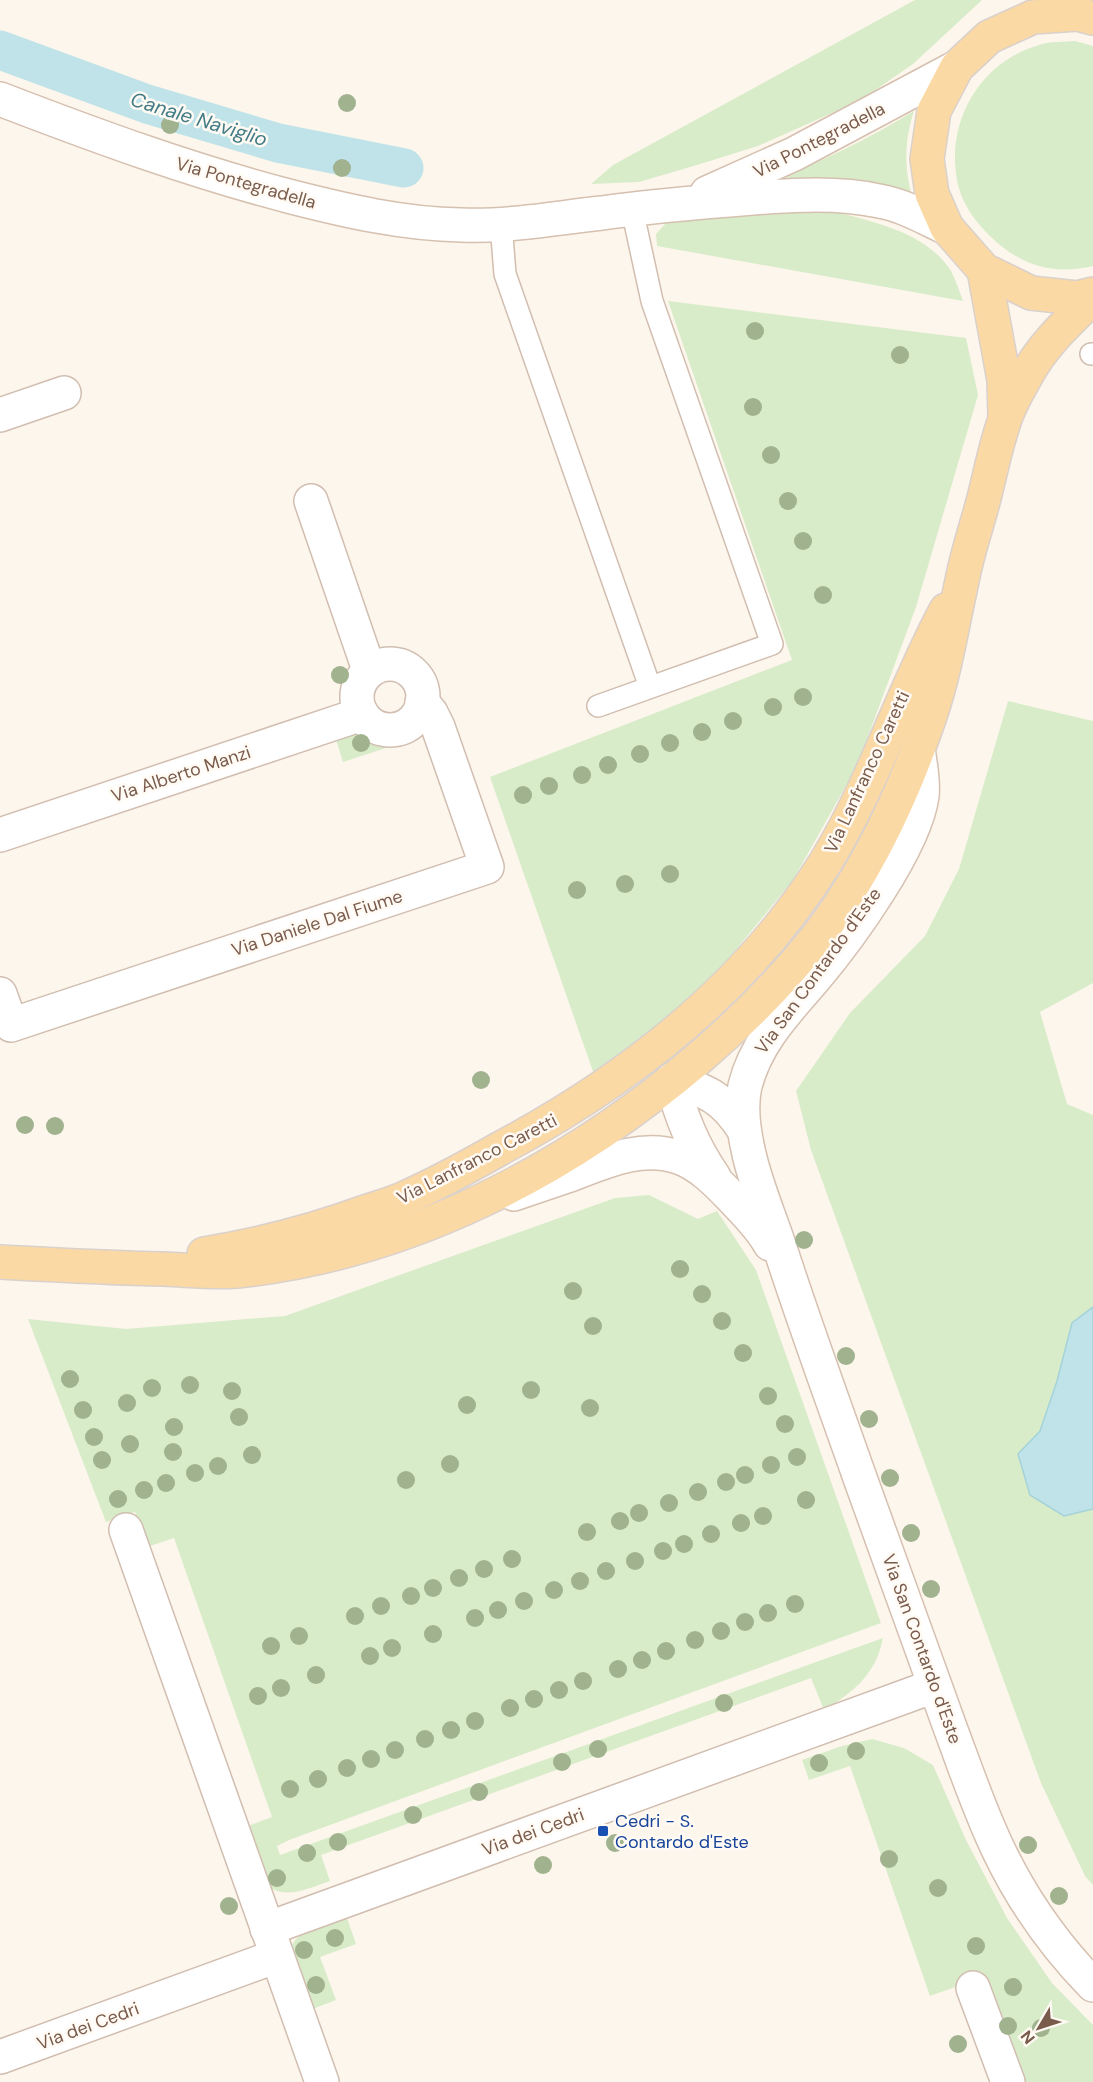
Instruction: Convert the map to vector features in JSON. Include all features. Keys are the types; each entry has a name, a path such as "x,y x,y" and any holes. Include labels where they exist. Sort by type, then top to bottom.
{"main road":[{"path":"989,37 1020,0"},
{"name":"Via Pontegradella","path":"1093,18 1078,14 1033,17 989,37 957,67 933,111 927,159 932,194 947,228 984,270 1030,292 1077,297 1093,295"},
{"name":"Via Lanfranco Caretti","path":"984,270 1004,380 1005,418"},
{"name":"Via Lanfranco Caretti","path":"0,1262 233,1271 289,1263 392,1238 440,1220 531,1175 576,1149 643,1104 723,1038 792,968 825,926 875,845 932,713 948,651 962,579 1005,418 1030,368 1048,344 1093,295"},
{"name":"Via Lanfranco Caretti","path":"112,1268 232,1250 297,1234 407,1197 560,1116 607,1086 651,1053 705,1006 768,943 825,862 849,819 930,638 962,579"},
{"path":"651,1053 672,1080"}],"street":[{"name":"Via Pontegradella","path":"677,204 728,185 794,154 957,67"},
{"name":"Via Pontegradella","path":"0,99 156,157 235,182 322,205 421,223 501,224 677,204 792,195 851,196 891,204 947,228"},
{"path":"0,415 64,393"},
{"path":"311,501 369,670"},
{"path":"385,663 404,666 416,676 421,686 422,702 416,717 411,722 398,729 388,730 367,721 356,697 359,684 369,670 385,663"},
{"name":"Via Daniele Dal Fiume","path":"0,993 11,1025 487,867 438,727 422,702"},
{"name":"Via Alberto Manzi","path":"0,835 362,714"},
{"name":"Via San Contardo d'Este","path":"918,749 922,794 915,823 897,858 832,958 761,1045 744,1091 744,1130 750,1158 794,1291 934,1686 984,1817 1021,1892 1042,1926 1066,1957 1093,1985"},
{"name":"Via San Contardo d'Este","path":"672,1080 707,1092 720,1100 733,1113 744,1130"},
{"name":"Via San Contardo d'Este","path":"672,1080 683,1120 699,1153 719,1184 764,1233 794,1291"},
{"name":"Via San Contardo d'Este","path":"440,1220 615,1158 644,1153 660,1153 679,1157 719,1184"},
{"path":"126,1530 322,2082"},
{"name":"Via dei Cedri","path":"0,2057 272,1943 934,1686"},
{"path":"973,1988 1008,2082"}],"lane":[{"path":"598,706 771,644 652,301 632,209"},
{"path":"501,224 505,274 650,687"}],"green space":[{"path":"915,0 982,0 913,64 861,100 758,146 697,165 639,182 591,184 613,165"},
{"path":"1075,41 1093,46 1093,266 1052,269 1026,261 1013,254 989,235 969,211 958,185 955,162 956,140 971,98 983,81 999,65 1018,53 1039,45"},
{"path":"914,111 908,133 906,155 913,200 766,183 842,150"},
{"path":"825,209 894,229 926,246 940,257 951,271 963,301 657,246 656,234 667,222"},
{"path":"668,301 966,338 978,395 916,607 857,766 793,880 717,973 596,1080 490,777 792,660"},
{"path":"1008,701 1093,721 1093,983 1040,1012 1067,1104 1093,1115 1093,1885 1085,1876 1041,1783 811,1150 796,1091 850,1013 925,936 959,869"},
{"path":"355,731 370,741 392,746 343,762 335,736"},
{"path":"649,1195 698,1219 717,1211 756,1270 881,1623 289,1840 277,1846 280,1855 883,1638 875,1662 854,1689 824,1710 811,1678 321,1855 330,1881 292,1892 276,1891 269,1887 245,1827 272,1817 174,1538 147,1547 135,1512 106,1522 28,1319 126,1329 285,1316 615,1198"},
{"path":"872,1739 904,1748 933,1765 966,1840 1007,1918 1052,1983 1093,2025 1093,2082 1021,2082 983,1977 930,1996 850,1766 809,1780 802,1760 842,1746"},
{"path":"347,1918 356,1944 320,1957 336,2000 310,2010 291,1947 295,1940 307,1931"}],"water":[{"path":"1093,1307 1093,1509 1064,1516 1030,1495 1018,1454 1040,1431 1057,1381 1072,1323"}],"waterway":[{"name":"Canale Naviglio","path":"0,50 147,104 278,143 404,168"}],"place":[{"name":"Cedri - S. Contardo d'Este","path":"603,1831"}]}
